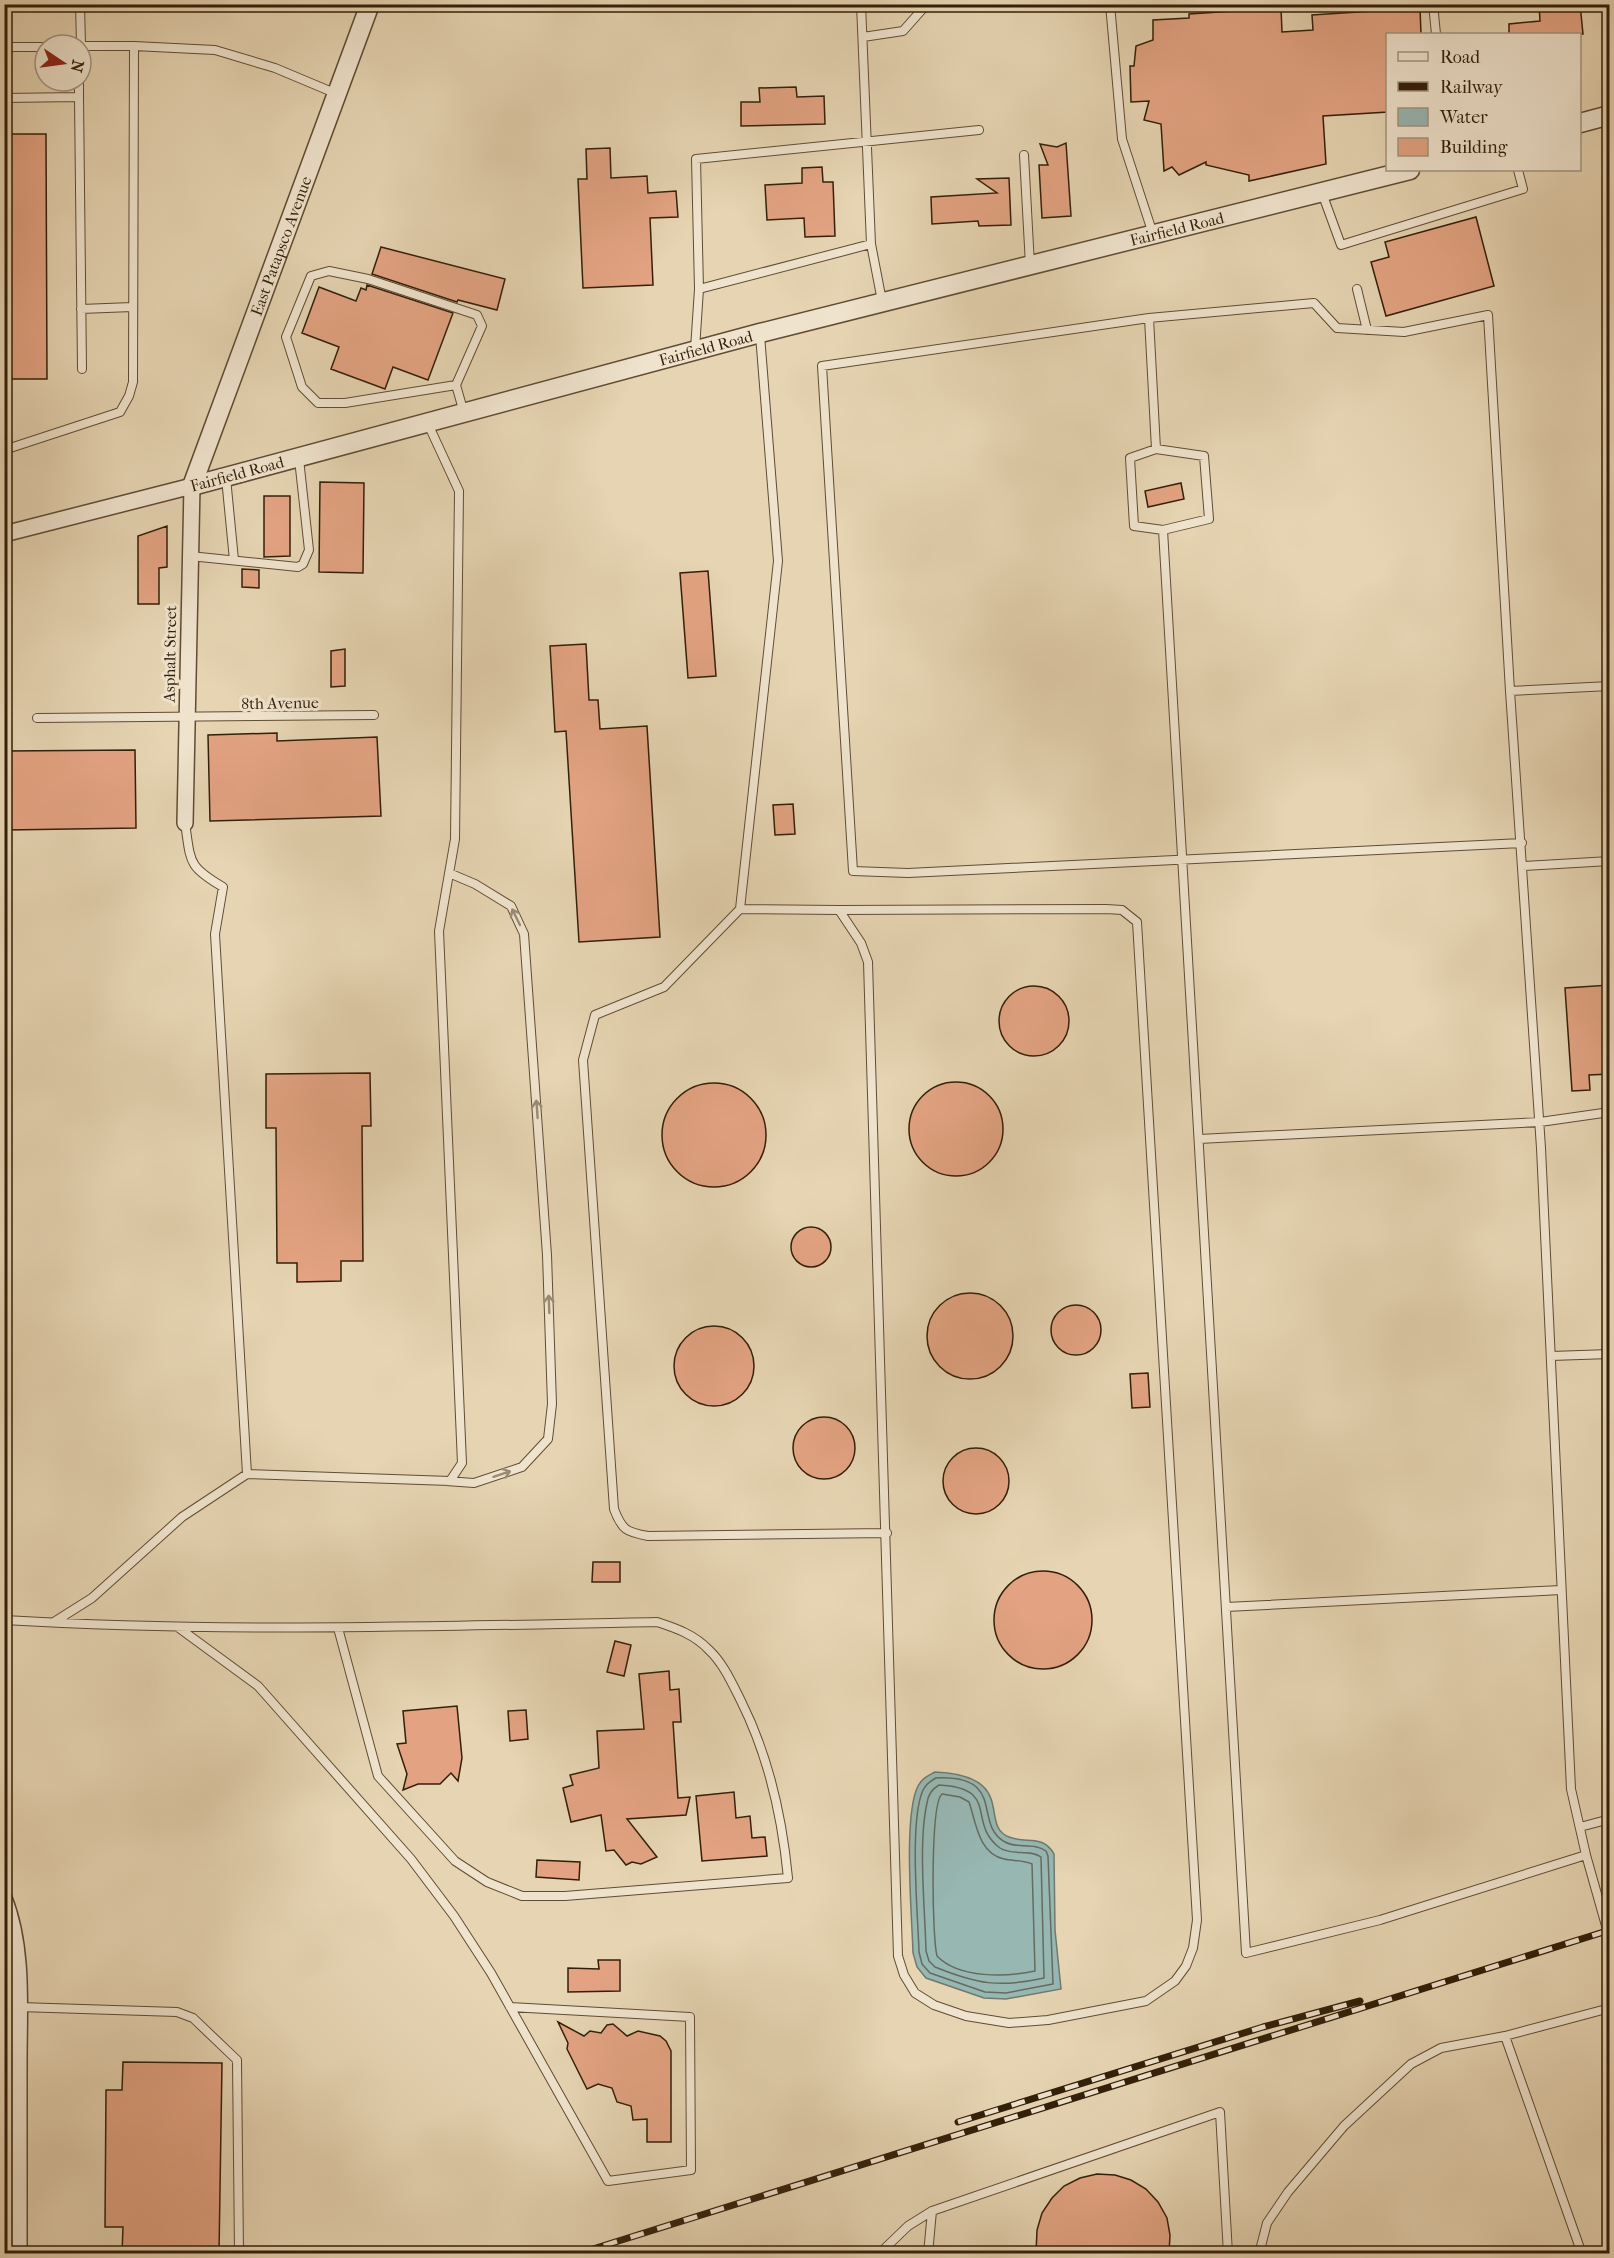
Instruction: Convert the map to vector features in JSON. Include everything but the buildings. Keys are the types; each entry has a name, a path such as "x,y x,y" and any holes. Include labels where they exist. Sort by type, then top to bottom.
{"street":[{"name":"East Patapsco Avenue","path":"192,486 370,4"},
{"path":"1581,123 1610,115"},
{"name":"Fairfield Road","path":"4,534 226,477 760,333 1322,194 1406,171"},
{"name":"Asphalt Street","path":"185,823 192,486"},
{"path":"4,1898 11,1914 16,1953 12,2007 20,2253"}],"lane":[{"path":"80,4 81,33"},
{"path":"861,4 871,244 883,303"},
{"path":"863,37 903,31 927,4"},
{"path":"1110,4 1122,139 1153,236"},
{"path":"1433,4 1436,33"},
{"path":"93,46 215,50 275,68 337,94"},
{"path":"4,450 120,412 129,396 133,382 134,46"},
{"path":"4,47 33,47"},
{"path":"79,93 82,369"},
{"path":"4,98 79,97"},
{"path":"695,351 699,289 696,159 979,130"},
{"path":"1024,155 1030,266"},
{"path":"1610,158 1610,164"},
{"path":"1322,194 1341,245 1523,189 1518,171"},
{"path":"699,289 871,244"},
{"path":"456,385 345,403 318,404 302,387 286,337 311,276 329,271 368,279 477,315 482,326 456,385 464,413"},
{"path":"1357,289 1367,330"},
{"path":"1522,843 908,873 853,871 822,366 1149,318 1314,303 1337,328 1404,332 1488,315 1509,691 1522,843 1540,1122 1571,1789 1586,1855 1610,1940"},
{"path":"81,309 132,307"},
{"path":"1149,318 1156,449"},
{"path":"760,333 778,561 740,909 664,987 595,1015 583,1060 614,1509 619,1524 629,1532 648,1536 887,1533"},
{"path":"427,423 459,491 454,839 439,931 462,1463 450,1481 445,1481"},
{"path":"1156,449 1204,456 1209,519 1162,530 1134,526 1130,458 1156,449"},
{"path":"190,556 298,567 303,564 309,550 298,457"},
{"path":"226,477 234,561"},
{"path":"1162,530 1246,1953 1380,1920 1586,1855"},
{"path":"1509,691 1610,686"},
{"name":"8th Avenue","path":"38,718 374,715"},
{"path":"185,823 191,861 196,869 223,887 215,934 247,1474"},
{"path":"1522,866 1610,861"},
{"path":"52,1623 92,1598 182,1517 247,1474 474,1483 522,1467 548,1439 552,1404 547,1255 524,934 511,906 475,884 449,873"},
{"path":"740,909 1106,909 1122,910 1137,922 1197,1920 1193,1948 1186,1966 1175,1981 1146,2001 1048,2020 1009,2023 966,2016 934,2005 915,1993 904,1974 898,1956 868,962 861,944 839,910"},
{"path":"1199,1139 1540,1122 1610,1112"},
{"path":"1551,1356 1610,1353"},
{"path":"1226,1607 1561,1590"},
{"path":"4,1620 178,1627 338,1628 657,1622 680,1629 709,1649 729,1677 757,1733 775,1789 789,1878 564,1896 522,1896 487,1882 454,1861 378,1776 338,1628"},
{"path":"178,1627 221,1655 258,1686 297,1726 425,1878 460,1926 510,2007 608,2181 691,2170 690,2017 510,2007"},
{"path":"1580,1827 1610,1819"},
{"path":"12,2007 177,2012 193,2018 237,2060 239,2253"},
{"path":"1258,2253 1267,2223 1288,2192 1344,2126 1412,2064 1441,2048 1504,2036 1610,2007"},
{"path":"1504,2036 1582,2253"},
{"path":"879,2253 908,2226 932,2211 1220,2112 1228,2253"},
{"path":"928,2253 932,2211"}],"water":[{"path":"935,1772 961,1775 978,1782 987,1791 992,1801 1000,1831 1009,1837 1045,1844 1054,1854 1055,1930 1061,1989 1006,1999 984,1998 926,1978 917,1967 913,1953 910,1892 911,1820 913,1800 918,1786 923,1779"}],"railway":[{"path":"577,2254 1610,1930"},
{"path":"958,2122 1263,2027 1360,2001"}]}
